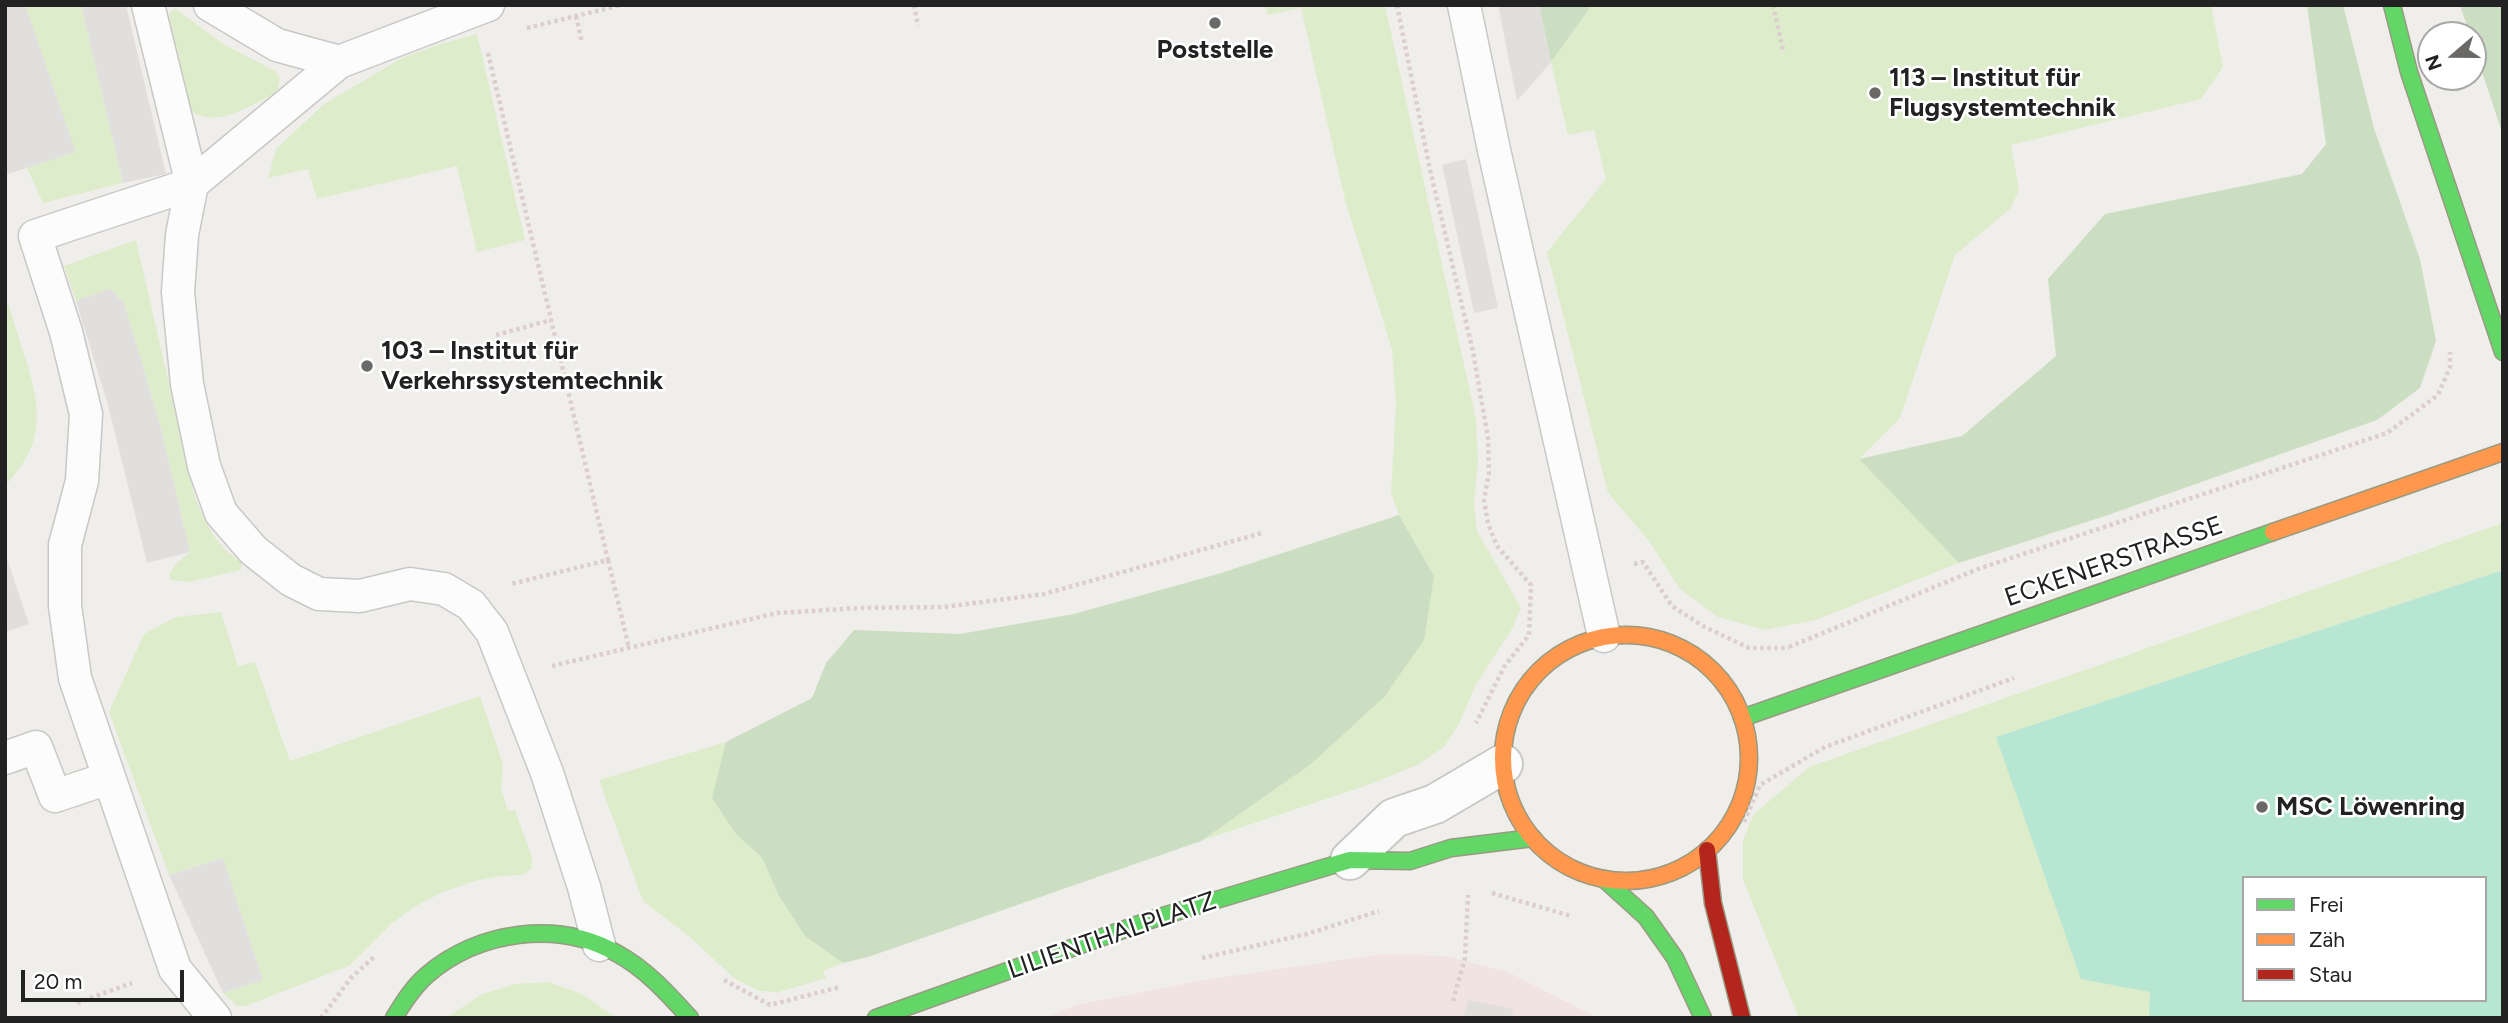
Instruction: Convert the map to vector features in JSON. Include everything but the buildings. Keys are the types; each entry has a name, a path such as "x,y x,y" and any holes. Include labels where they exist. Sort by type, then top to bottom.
{"main road":[{"path":"2392,5 2409,72 2503,352"},
{"name":"ECKENERSTRASSE","path":"1742,718 2503,452"},
{"path":"1628,635 1653,638 1676,646 1698,658 1716,675 1731,695 1742,718 1748,765 1745,789 1730,822 1707,850 1669,873 1648,879 1604,879 1565,865 1533,838 1520,822 1512,804 1503,764 1505,735 1514,706 1529,681 1550,661 1575,645 1604,636 1628,635"},
{"name":"LILIENTHALPLATZ","path":"876,1018 1156,918 1350,860 1410,861 1451,848 1533,838"},
{"path":"1707,850 1713,903 1742,1018"},
{"path":"1604,879 1646,917 1675,958 1703,1018"},
{"path":"394,1018 402,1004 427,975 459,952 489,940 521,934 553,933 575,936 599,945 639,967 690,1018"}],"street":[{"name":"LILIENTHALPLATZ","path":"1350,860 1394,818 1435,804 1503,764"}],"lane":[{"path":"148,5 192,184 181,235 178,292 187,384 204,466 221,513 253,550 291,580 319,594 360,596 410,584 444,589 471,605 492,632 547,773 584,887 599,945"},
{"path":"211,5 277,46 339,62"},
{"path":"215,1018 175,969 75,678 65,606 65,545 82,481 86,414 66,332 35,236 192,184 339,62 488,5"},
{"path":"1464,5 1497,164 1604,636"},
{"path":"5,758 36,747 55,796 109,778"}],"path":[{"path":"524,28 621,5"},
{"path":"914,5 918,26"},
{"path":"1397,5 1429,165 1473,352 1488,438 1489,473 1484,500 1488,524 1497,546 1531,585 1529,635 1504,667 1472,730"},
{"path":"1773,5 1783,50"},
{"path":"576,16 582,43"},
{"path":"485,40 629,648"},
{"path":"496,335 551,320"},
{"path":"1531,585 1643,562 1672,606 1703,626 1749,648 1789,647 1978,569 2387,432 2438,395 2450,367 2451,343"},
{"path":"510,676 777,613 944,607 1044,594 1262,533"},
{"path":"471,605 496,588 608,560"},
{"path":"1739,835 1760,785 1825,747 1804,695 1789,647"},
{"path":"1453,1001 1465,958 1469,886"},
{"path":"1481,890 1557,912"},
{"path":"1189,961 1307,934 1388,908"},
{"path":"77,1003 175,969"},
{"path":"719,977 770,1005 852,983"}],"shaded area":[{"path":"5,5 25,5 76,152 5,175"},
{"path":"81,5 126,5 166,174 123,183"},
{"path":"1498,5 1539,5 1551,62 1517,101"},
{"path":"1466,159 1498,308 1474,313 1442,165"},
{"path":"110,289 124,303 160,424 190,552 147,563 108,405 76,301"},
{"path":"5,553 29,624 5,632"},
{"path":"223,858 263,980 223,993 169,875"},
{"path":"1382,954 1445,956 1508,972 1598,1018 1044,1018 1076,1005 1204,980"},
{"path":"1468,1000 1514,1009 1511,1018 1463,1018"}],"green space":[{"path":"25,5 81,5 123,183 43,203 27,168 75,152"},
{"path":"1265,5 1385,5 1476,419 1478,463 1474,503 1477,531 1521,608 1512,629 1475,686 1459,724 1444,747 1417,765 1371,784 1201,841 1311,764 1434,576 1399,515 1391,493 1396,404 1392,349 1346,204 1301,8 1268,15"},
{"path":"1539,5 1592,5 1551,62"},
{"path":"1592,5 2211,5 2223,67 2201,99 2011,145 2019,189 2011,208 1955,255 1900,418 1859,459 1959,563 1816,620 1765,630 1718,617 1679,588 1649,541 1608,493 1547,252 1606,179 1594,130 1568,135 1551,62"},
{"path":"2307,5 2343,5 2374,128 2420,259 2436,341 2420,388 2377,420 2105,516 1959,563 1859,459 1962,436 2056,356 2048,279 2105,214 2302,174 2326,144"},
{"path":"2460,5 2503,5 2503,135 2487,87 2487,21 2465,21"},
{"path":"176,9 225,45 275,71 280,78 273,95 222,117 211,118 191,111 169,18 170,12"},
{"path":"477,34 525,240 477,252 457,166 317,199 308,169 268,178 276,149 324,104 402,58"},
{"path":"136,240 195,497 213,534 232,556 242,563 241,570 189,582 171,580 169,575 175,565 190,552 160,424 124,303 110,289 76,301 64,266"},
{"path":"5,295 34,389 37,422 28,453 5,486"},
{"path":"1399,515 1434,576 1424,640 1384,697 1311,764 1201,841 868,957 843,963 805,936 779,896 762,858 735,833 712,798 726,742 812,698 826,663 854,630 960,634 1074,614 1218,574"},
{"path":"2503,523 2503,570 1996,737 2151,992 2149,1018 1799,1018 1743,880 1743,841 1753,815 1809,767"},
{"name":"MSC Löwenring","path":"2503,570 2503,1018 2149,1018 2150,992 2081,979 1996,737"},
{"path":"221,612 238,666 255,662 290,761 480,696 503,764 501,788 508,811 515,810 532,857 532,868 523,875 475,881 443,892 416,906 391,924 349,966 245,1006 237,1006 223,993 263,980 222,858 169,875 109,712 144,634 176,617"},
{"path":"726,742 712,798 735,833 762,858 779,896 805,936 843,963 823,971 826,978 779,992 759,991 734,978 692,939 643,901 599,780"},
{"path":"548,982 580,993 617,1018 447,1018 480,995 515,984"}],"traffic: fast":[{"path":"2392,5 2409,72 2503,352"},
{"path":"1742,718 2273,532"},
{"path":"876,1018 1156,918 1350,860 1410,861 1451,848 1533,838"},
{"path":"1604,879 1646,917 1675,958 1703,1018"},
{"path":"394,1018 417,985 447,960 494,940 545,934 570,936 595,943 629,960 665,991 690,1018"}],"traffic: slow":[{"path":"2273,532 2503,452"},
{"path":"1626,635 1673,645 1694,656 1713,671 1728,690 1739,711 1749,758 1739,805 1728,826 1713,845 1694,860 1673,871 1626,881 1579,871 1558,860 1539,845 1524,826 1513,805 1503,758 1513,711 1524,690 1539,671 1558,656 1579,645 1626,635"}],"traffic: jam":[{"path":"1707,850 1713,903 1742,1018"}],"place":[{"name":"Poststelle","path":"1215,23"},
{"name":"113 – Institut für Flugsystemtechnik","path":"1875,93"},
{"name":"103 – Institut für Verkehrssystemtechnik","path":"367,366"},
{"name":"MSC Löwenring","path":"2262,807"}]}
